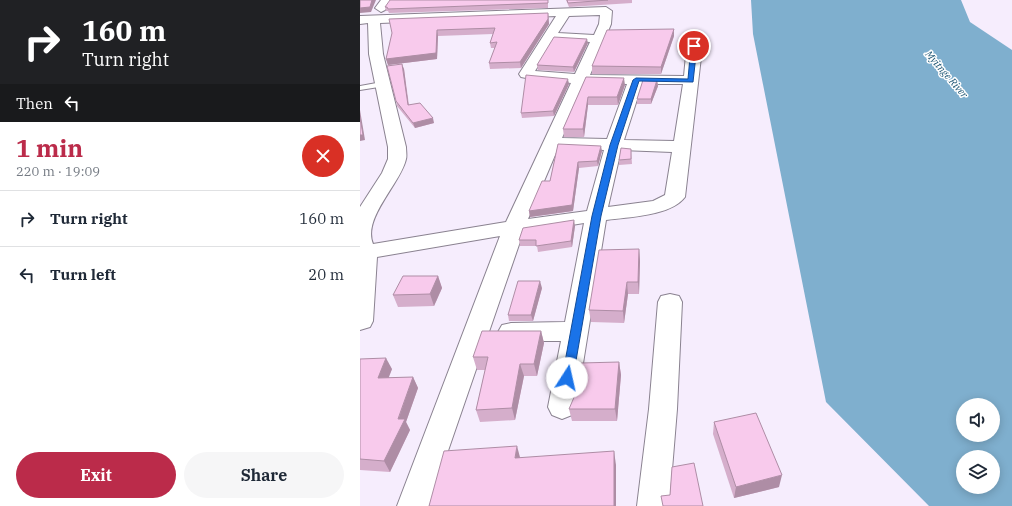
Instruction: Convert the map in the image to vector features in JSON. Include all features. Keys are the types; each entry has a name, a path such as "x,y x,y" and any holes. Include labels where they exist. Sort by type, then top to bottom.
{"street":[{"path":"540,2 604,4"},
{"path":"372,11 480,7 510,3"},
{"path":"480,7 565,12 604,4"},
{"path":"413,506 514,226 605,24 604,4"},
{"path":"372,11 415,6 433,6"},
{"path":"362,321 366,252 361,240 361,230 372,202 397,159 397,147 392,131 376,54 372,11"},
{"path":"565,12 526,74 580,79 691,80"},
{"path":"366,252 514,226 596,216 671,202 675,197 682,148 691,80 694,34"},
{"path":"550,36 597,39"},
{"path":"562,407 596,216 614,145 636,80"},
{"path":"552,142 682,148"},
{"path":"653,506 663,409 670,302"},
{"path":"476,333 576,331"}],"lane":[{"path":"360,88 382,84"}],"water":[{"name":"Myitnge River","path":"751,0 961,0 970,22 1012,50 1012,506 929,506 826,402 753,34"}],"building":[{"path":"360,0 372,0 370,7 360,8"},
{"path":"390,0 548,0 548,3 388,9 385,7"},
{"path":"567,0 608,0 568,3"},
{"path":"548,13 548,19 520,62 489,63 497,42 490,43 495,28 437,30 436,53 386,59 392,33 389,19"},
{"path":"674,29 661,67 592,66 607,30"},
{"path":"554,37 587,39 573,67 537,65"},
{"path":"402,64 408,105 420,103 433,118 413,123 396,101 387,66"},
{"path":"526,75 568,79 553,111 521,113"},
{"path":"586,77 624,78 617,97 588,97 583,129 563,129"},
{"path":"643,80 657,80 651,99 637,99"},
{"path":"360,117 363,135 360,135"},
{"path":"558,144 601,146 597,161 578,162 572,205 529,211 542,181 550,181"},
{"path":"621,148 631,149 631,159 619,160"},
{"path":"574,220 571,241 536,246 536,240 519,240 523,228"},
{"path":"639,249 638,282 627,282 623,311 589,310 599,250"},
{"path":"403,276 438,276 430,294 393,295"},
{"path":"518,281 540,281 531,315 508,315"},
{"path":"482,331 541,331 534,364 520,364 512,408 476,410 488,357 473,357"},
{"path":"386,358 378,378 413,377 398,419 405,419 384,461 360,459 360,359"},
{"path":"619,362 615,409 569,409 575,395 581,363"},
{"path":"756,413 782,475 736,487 714,422"},
{"path":"517,446 515,458 614,451 614,506 429,506 444,451"},
{"path":"694,463 703,506 663,506 661,496 670,495 672,467"}],"route":[{"path":"567,378 596,216 614,145 636,80 691,80 694,46"}]}
